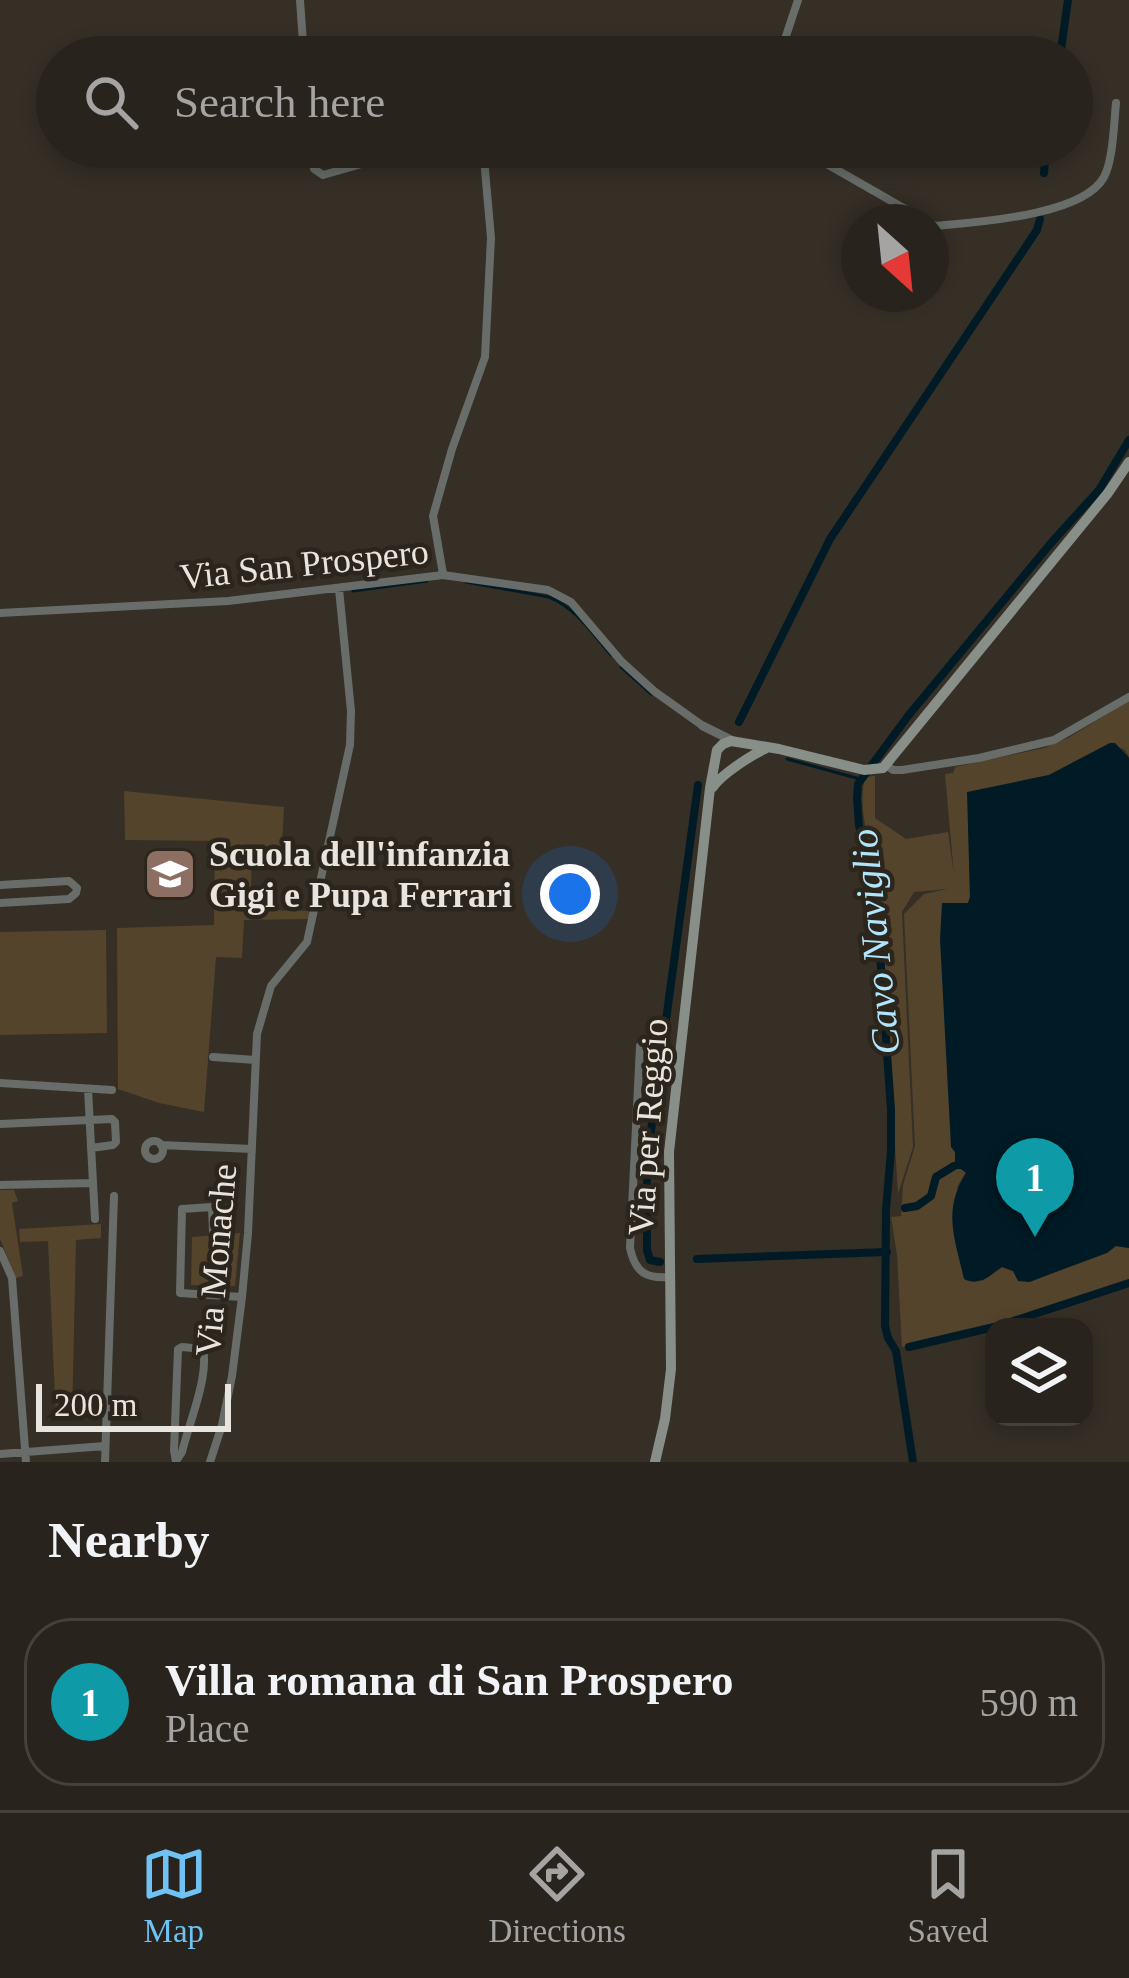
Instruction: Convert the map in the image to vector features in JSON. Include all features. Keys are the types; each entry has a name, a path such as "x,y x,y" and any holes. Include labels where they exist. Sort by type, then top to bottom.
{"main road":[{"path":"730,770 722,767 717,754 723,744 768,748 859,769 881,768 1129,462"},
{"path":"738,743 745,754 743,762"},
{"path":"710,796 720,778 768,748"},
{"name":"Via per Reggio","path":"655,1462 671,1369 669,1152 717,754"}],"street":[{"path":"300,0 303,36"},
{"path":"786,36 798,0"},
{"path":"949,223 1026,216 1083,196 1106,175 1117,103"},
{"path":"314,168 322,175 347,168"},
{"path":"443,575 433,516 485,356 491,238 485,168"},
{"path":"834,168 897,204"},
{"name":"Via San Prospero","path":"0,613 190,604 443,575 548,590 571,602 654,692 703,726 738,743"},
{"name":"Via Monache","path":"210,1462 232,1376 242,1297 256,1034 267,994 302,952 310,931 350,745 339,589"},
{"path":"881,768 910,769 1042,744 1069,734 1129,697"},
{"name":"Via San Prospero","path":"703,726 717,754"},
{"path":"0,884 69,881 76,887 69,898 0,903"},
{"path":"640,1046 630,1249 641,1274 669,1277"},
{"path":"213,1057 255,1060"},
{"path":"0,1083 112,1090"},
{"path":"88,1089 95,1220"},
{"path":"0,1124 112,1118 116,1142 91,1148"},
{"path":"161,1144 252,1149"},
{"path":"0,1185 93,1184"},
{"path":"105,1462 114,1196"},
{"path":"213,1231 212,1208 182,1209 180,1293 242,1297"},
{"path":"0,1251 12,1278 26,1457"},
{"path":"178,1349 203,1349 202,1379 176,1462 178,1349"},
{"path":"0,1454 26,1457 105,1446"}],"shaded area":[{"path":"1129,701 1129,757 1110,743 1049,775 968,793 970,897 963,904 955,1152 966,1172 957,1187 982,1281 1002,1267 1030,1282 1116,1246 1129,1248 1129,1281 1016,1318 985,1318 985,1327 902,1347 891,1217 901,1216 903,1185 915,1146 904,914 924,894 947,889 914,892 902,912 913,1147 898,1194 885,964 878,887 864,819 865,777 875,776 875,818 906,839 948,832 954,875 945,774 953,773 955,767 1044,748"},
{"path":"124,791 284,807 281,863 252,861 250,910 313,911 311,919 244,920 242,958 216,957 204,1112 118,1089 117,928 214,925 215,841 125,840"},
{"path":"106,930 107,1033 0,1035 0,932"},
{"path":"0,1190 14,1190 18,1201 12,1203 23,1276 16,1278 0,1239"},
{"path":"101,1224 101,1238 76,1240 72,1419 56,1419 48,1241 20,1242 19,1229"},
{"path":"240,1233 235,1286 191,1285 192,1237"}],"water":[{"path":"1110,743 1129,758 1129,1248 1116,1246 1029,1282 1018,1281 1013,1271 1002,1267 984,1279 970,1281 964,1279 954,1238 954,1200 966,1173 955,1169 951,1147 940,939 942,903 968,903 970,897 967,792 1049,775"}],"waterway":[{"path":"1063,36 1068,0"},
{"path":"1044,168 1044,173"},
{"path":"739,722 830,539 1040,219"},
{"name":"Cavo Naviglio","path":"913,1462 896,1351 885,1326 891,1110 875,882 859,826 858,784 908,716 1099,490 1129,440"},
{"path":"353,591 427,581"},
{"path":"466,582 559,602 611,655"},
{"path":"621,667 651,694"},
{"path":"787,759 860,779"},
{"path":"660,1262 650,1260 647,1250 647,1160 698,785"},
{"path":"905,1208 931,1196 936,1177 954,1166"},
{"path":"697,1259 887,1252"},
{"path":"1022,1318 1129,1283"},
{"path":"909,1347 985,1329"}],"place":[{"name":"Scuola dell'infanzia Gigi e Pupa Ferrari","path":"170,874"},
{"name":"Villa romana di San Prospero","path":"1035,1237"}]}
